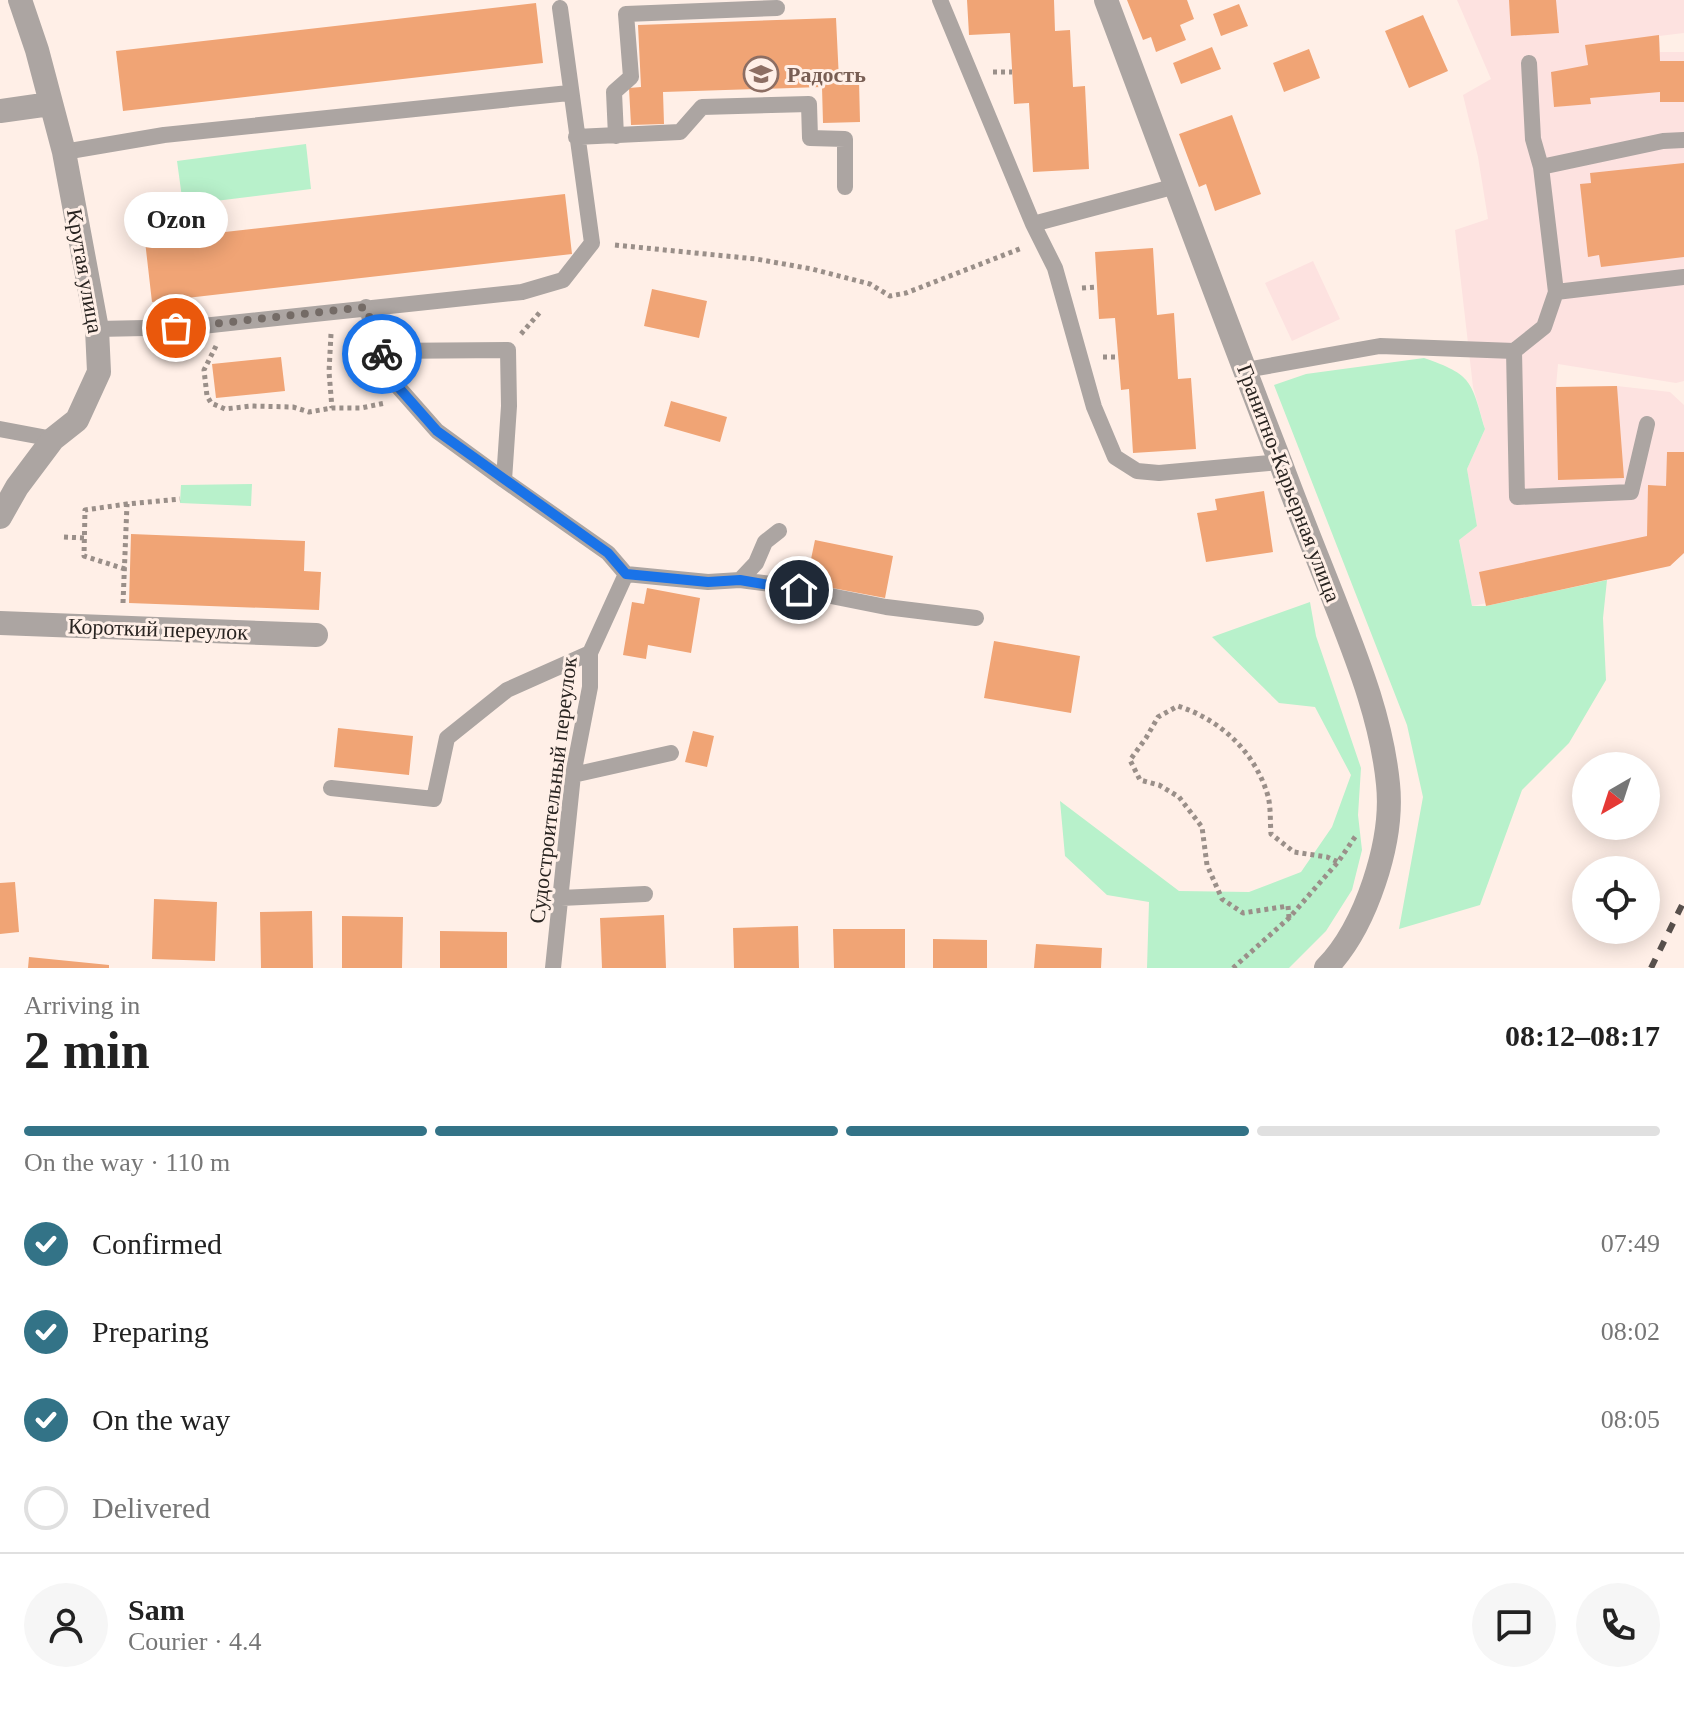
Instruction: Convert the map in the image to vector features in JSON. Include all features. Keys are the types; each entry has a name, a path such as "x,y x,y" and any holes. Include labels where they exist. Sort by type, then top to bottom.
{"street":[{"name":"Крутая улица","path":"0,517 17,487 53,439 77,420 99,372 97,329 64,152 37,50 20,0"},
{"name":"Гранитно-Карьерная улица","path":"1106,0 1362,673 1381,740 1388,785 1387,824 1378,868 1359,920 1336,958 1326,968"},
{"path":"0,111 50,104"},
{"name":"Короткий переулок","path":"0,623 316,635"}],"lane":[{"path":"940,0 1033,224 1055,268 1094,407 1115,457 1137,471 1159,473 1280,462"},
{"path":"97,329 226,324 522,292 563,280 592,243 569,93 560,8"},
{"path":"616,136 614,92 631,77 626,14 777,8"},
{"path":"1246,370 1380,346 1514,351 1544,327 1556,292 1541,167 1533,139 1529,63"},
{"path":"64,152 164,135 569,93"},
{"path":"576,137 680,132 702,107 809,104 810,138 845,139 845,187"},
{"path":"1541,167 1663,141 1684,140"},
{"path":"1033,224 1176,186"},
{"path":"1556,292 1684,277"},
{"path":"366,307 392,380 437,431 608,553 626,574 708,582 740,580 886,607 976,618"},
{"path":"380,351 508,350 509,406 504,480"},
{"path":"1514,351 1517,497 1631,492 1647,424"},
{"path":"0,429 53,439"},
{"path":"740,580 756,563 765,542 779,531"},
{"name":"Судостроительный переулок","path":"553,968 573,775 590,687 590,653 626,574"},
{"path":"331,788 434,799 447,738 507,690 590,653"},
{"path":"573,775 671,753"},
{"path":"561,898 645,894"}],"path":[{"path":"592,243 784,264 870,284 890,296 906,293 1042,241"},
{"path":"329,312 332,408"},
{"path":"226,324 204,370 207,396 211,403 225,409 293,407 309,412 361,408 407,397"},
{"path":"249,395 251,406"},
{"path":"125,569 84,556 85,510 180,499"},
{"path":"124,594 127,504"},
{"path":"64,537 85,538"},
{"path":"1289,918 1288,906 1243,913 1222,899 1207,865 1202,827 1179,797 1159,785 1140,780 1130,760 1158,717 1178,706 1226,730 1254,764 1269,798 1271,834 1294,852 1327,857 1338,862"},
{"path":"1233,968 1289,918 1338,862 1359,831"}],"shaded area":[{"path":"1457,0 1684,0 1684,33 1659,36 1660,52 1684,52 1684,381 1676,383 1558,364 1556,387 1617,386 1670,392 1684,405 1684,553 1670,566 1472,606 1459,539 1477,526 1467,469 1485,429 1473,387 1455,230 1488,219 1478,157 1463,95 1491,79"},
{"path":"1313,261 1340,319 1292,341 1265,283"}],"green space":[{"path":"306,144 311,189 183,205 177,161"},
{"path":"1424,358 1452,370 1468,382 1485,429 1467,469 1477,526 1459,540 1472,606 1486,606 1607,580 1603,618 1606,680 1569,743 1522,790 1480,905 1399,929 1423,797 1407,725 1274,385 1306,374"},
{"path":"252,484 251,506 180,503 181,485"},
{"path":"1310,602 1316,636 1361,768 1358,815 1362,850 1352,890 1326,931 1289,968 1147,968 1149,902 1107,895 1065,856 1060,801 1179,891 1249,892 1301,872 1332,827 1351,775 1315,707 1279,703 1212,637"}],"building":[{"path":"967,0 1054,0 1055,31 1070,30 1073,87 1085,86 1089,169 1033,172 1029,103 1014,104 1010,33 969,35"},
{"path":"1127,0 1187,0 1194,19 1180,25 1186,40 1156,52 1151,37 1143,40"},
{"path":"1509,0 1556,0 1559,33 1511,36"},
{"path":"536,3 543,63 123,111 116,51"},
{"path":"1239,4 1248,26 1221,36 1213,14"},
{"path":"1423,15 1448,71 1409,88 1385,31"},
{"path":"836,18 839,80 859,80 860,122 823,123 822,87 663,92 664,124 631,125 629,88 641,87 638,25"},
{"path":"1659,35 1660,61 1684,61 1684,102 1660,102 1660,92 1590,98 1591,104 1554,107 1551,72 1588,65 1585,45"},
{"path":"1212,47 1221,69 1181,84 1173,63"},
{"path":"1309,49 1320,78 1284,92 1273,63"},
{"path":"1232,115 1261,194 1215,211 1206,184 1199,187 1179,134"},
{"path":"1684,163 1684,257 1601,267 1599,255 1588,257 1580,184 1591,183 1590,173"},
{"path":"565,194 572,254 152,302 145,241"},
{"path":"1153,248 1157,315 1174,313 1178,379 1191,378 1196,449 1133,453 1129,389 1121,390 1115,318 1099,319 1095,252"},
{"path":"652,289 707,301 699,338 644,326"},
{"path":"281,357 285,391 216,398 212,364"},
{"path":"1617,386 1624,478 1558,480 1556,387"},
{"path":"671,401 727,417 720,442 664,426"},
{"path":"1667,452 1684,452 1684,553 1670,566 1486,606 1479,572 1647,536 1648,485 1666,486"},
{"path":"1264,491 1273,552 1206,562 1197,513 1217,510 1215,499"},
{"path":"131,534 305,541 304,571 321,572 319,610 129,603"},
{"path":"815,540 893,556 885,598 806,583"},
{"path":"647,588 700,598 691,653 648,645 646,659 623,655 632,602 644,604"},
{"path":"994,641 1080,656 1071,713 984,698"},
{"path":"338,728 413,736 409,775 334,767"},
{"path":"693,731 714,736 707,767 685,762"},
{"path":"15,882 19,932 0,934 0,883"},
{"path":"154,899 217,902 215,961 152,959"},
{"path":"312,911 313,968 261,968 260,912"},
{"path":"664,915 666,968 602,968 600,918"},
{"path":"342,916 403,917 402,968 342,968"},
{"path":"798,926 799,968 734,968 733,928"},
{"path":"833,929 905,929 905,968 834,968"},
{"path":"440,931 507,932 507,968 440,968"},
{"path":"933,939 987,940 987,968 933,968"},
{"path":"1036,944 1102,948 1101,968 1034,968"},
{"path":"29,957 109,965 109,968 28,968"}],"railway":[{"path":"1651,968 1684,901"}],"way so far":[{"path":"176,328 366,307 382,354"}],"place":[{"name":"Радость","path":"761,74"},
{"name":"Ozon","path":"176,328"}],"route":[{"path":"382,354 392,380 437,431 608,553 626,574 708,582 740,580 799,590"}]}
